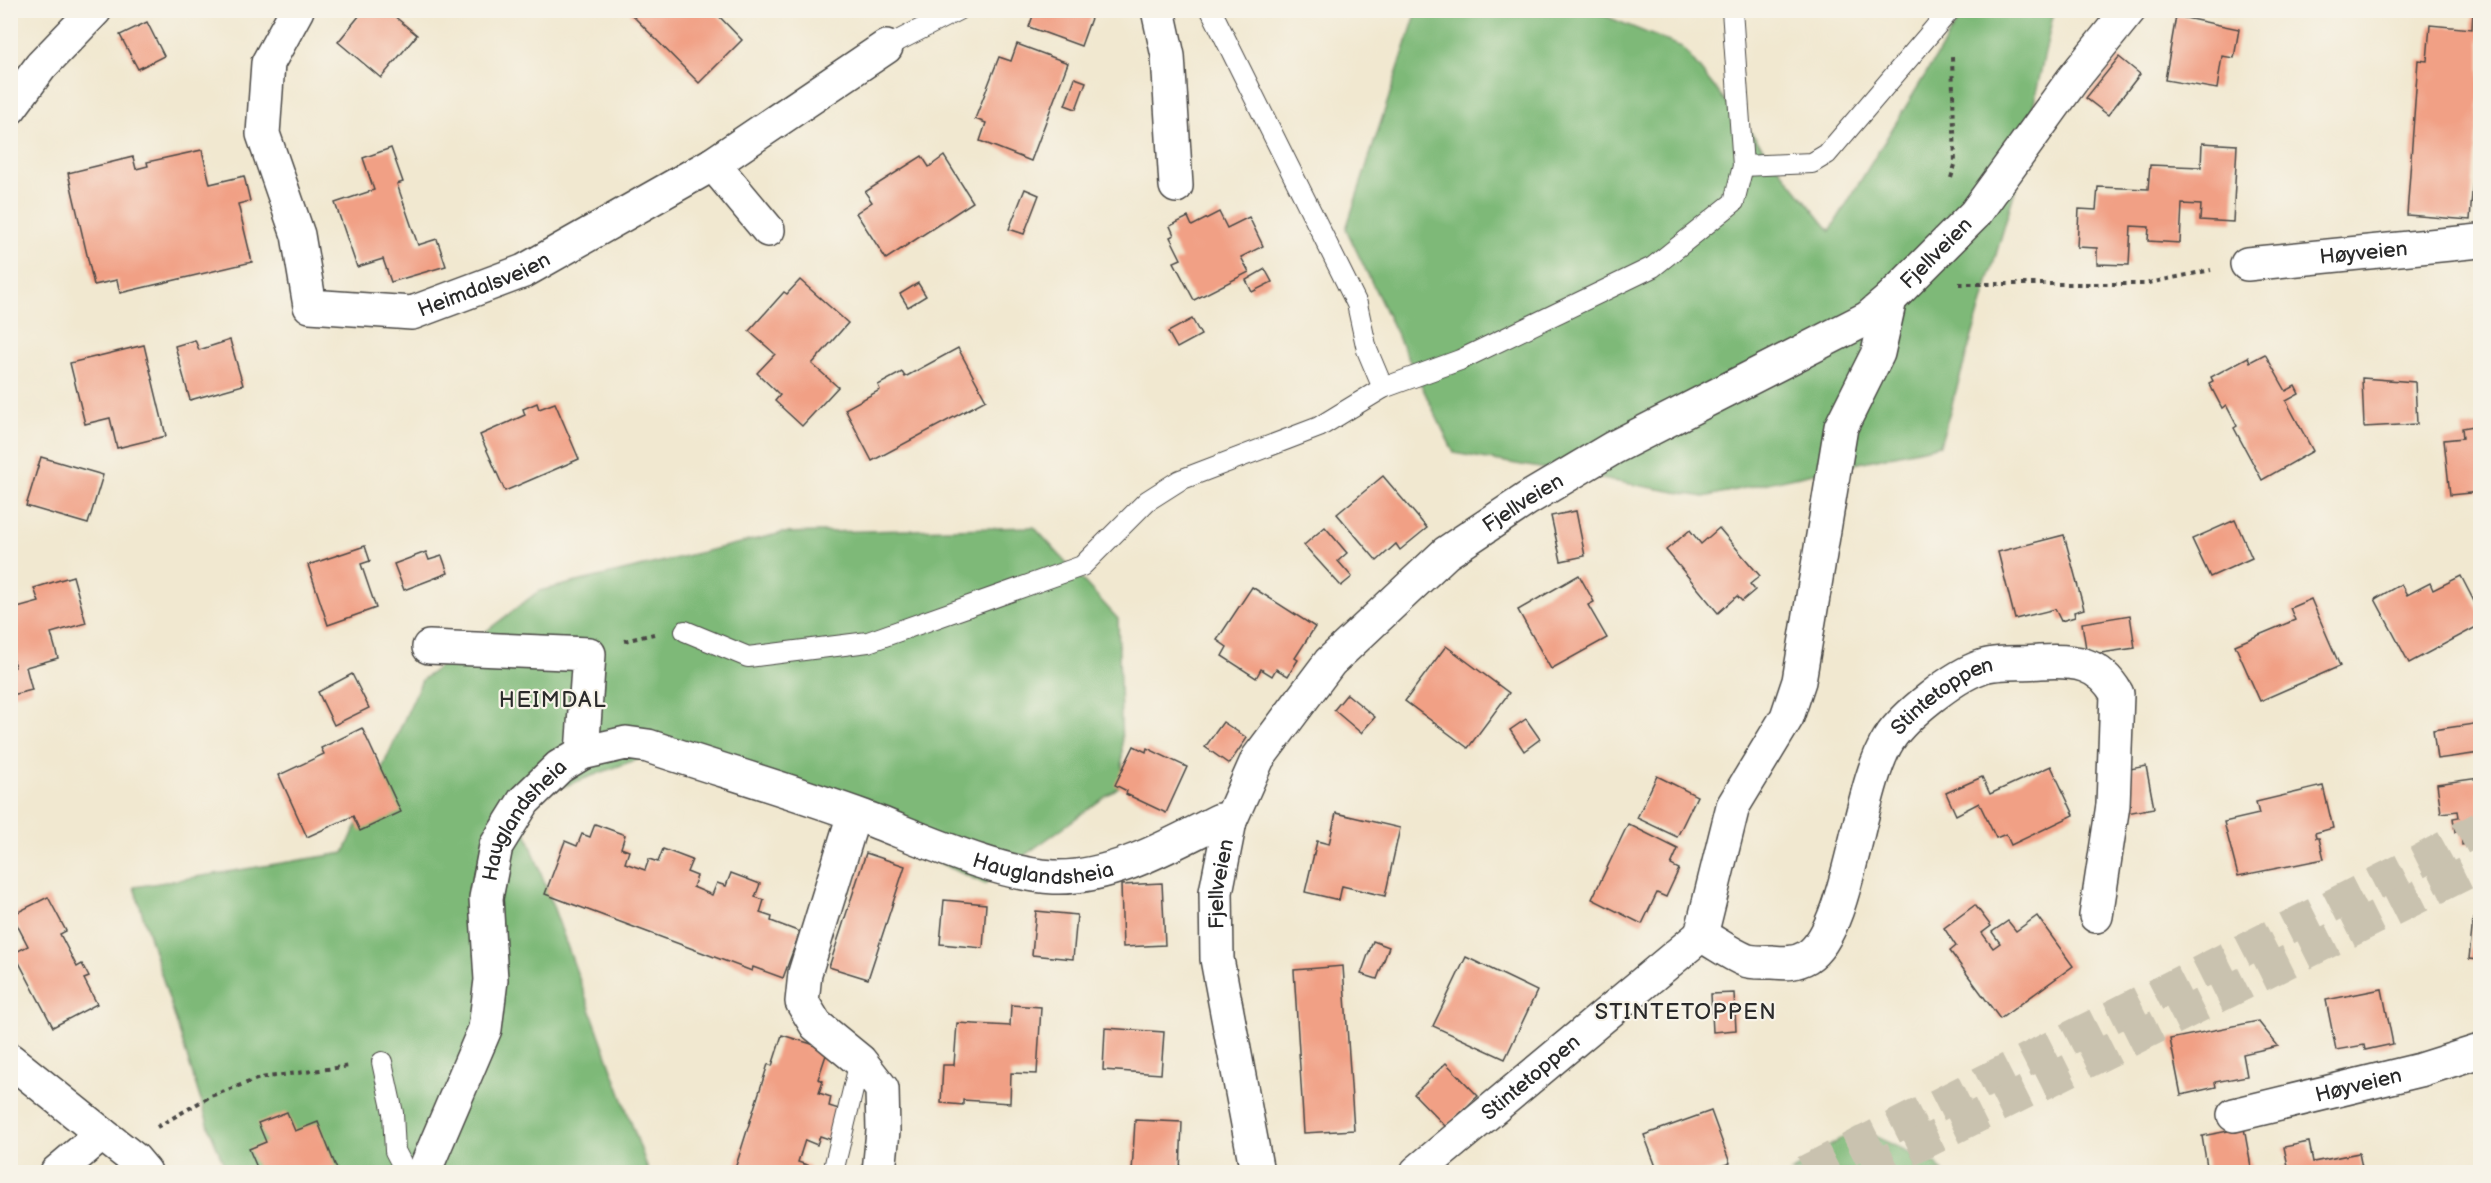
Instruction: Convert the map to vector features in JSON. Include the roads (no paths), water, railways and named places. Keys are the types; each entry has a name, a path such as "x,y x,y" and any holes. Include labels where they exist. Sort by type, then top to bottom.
{"street":[{"path":"10,108 41,66 95,10"},
{"name":"Heimdalsveien","path":"297,10 268,63 263,134 298,236 310,306 412,313 524,271 714,164"},
{"path":"1158,10 1168,56 1176,186"},
{"name":"Fjellveien","path":"1257,1173 1217,959 1216,892 1230,821 1258,758 1330,662 1446,553 1527,499 1613,448 1868,318 1975,214 2073,78 2129,10"},
{"path":"768,230 714,164 886,47"},
{"name":"Høyveien","path":"2247,264 2481,242"},
{"path":"1701,935 1733,806 1787,717 1799,681 1842,427 1878,353 1890,299"},
{"path":"429,647 589,654 582,753"},
{"name":"Stintetoppen","path":"1417,1173 1651,981 1701,935 1746,961 1792,963 1808,956 1818,946 1836,913 1873,774 1889,740 1923,701 1981,666 2058,661 2091,666 2108,678 2117,694 2113,805 2096,916"},
{"name":"Hauglandsheia","path":"424,1173 485,1029 491,980 486,898 496,846 525,801 559,767 582,753 626,743 648,746 854,814 1002,868 1054,877 1108,869 1142,858 1220,820 1230,821"},
{"path":"854,814 805,973 802,1002 816,1025 860,1060 882,1089 883,1131 879,1173"},
{"name":"Høyveien","path":"2234,1115 2420,1070 2481,1051"},
{"path":"10,1060 134,1160 145,1173"},
{"path":"57,1173 110,1141"}],"lane":[{"path":"886,47 958,10"},
{"path":"1211,10 1357,304 1367,351 1383,388"},
{"path":"685,631 748,657 868,642 1082,566 1147,501 1180,480 1319,427 1383,388 1460,360 1653,267 1734,202 1743,166 1732,10"},
{"path":"1743,166 1812,163 1827,154 1950,10"},
{"path":"833,1173 860,1060"},
{"path":"382,1062 393,1113 395,1151 406,1173"}],"tunnel":[{"path":"1805,1172 2420,861 2480,828"},
{"path":"1865,1172 2480,866"}],"district":[{"name":"HEIMDAL","path":"553,699"},
{"name":"STINTETOPPEN","path":"1686,1011"}]}
